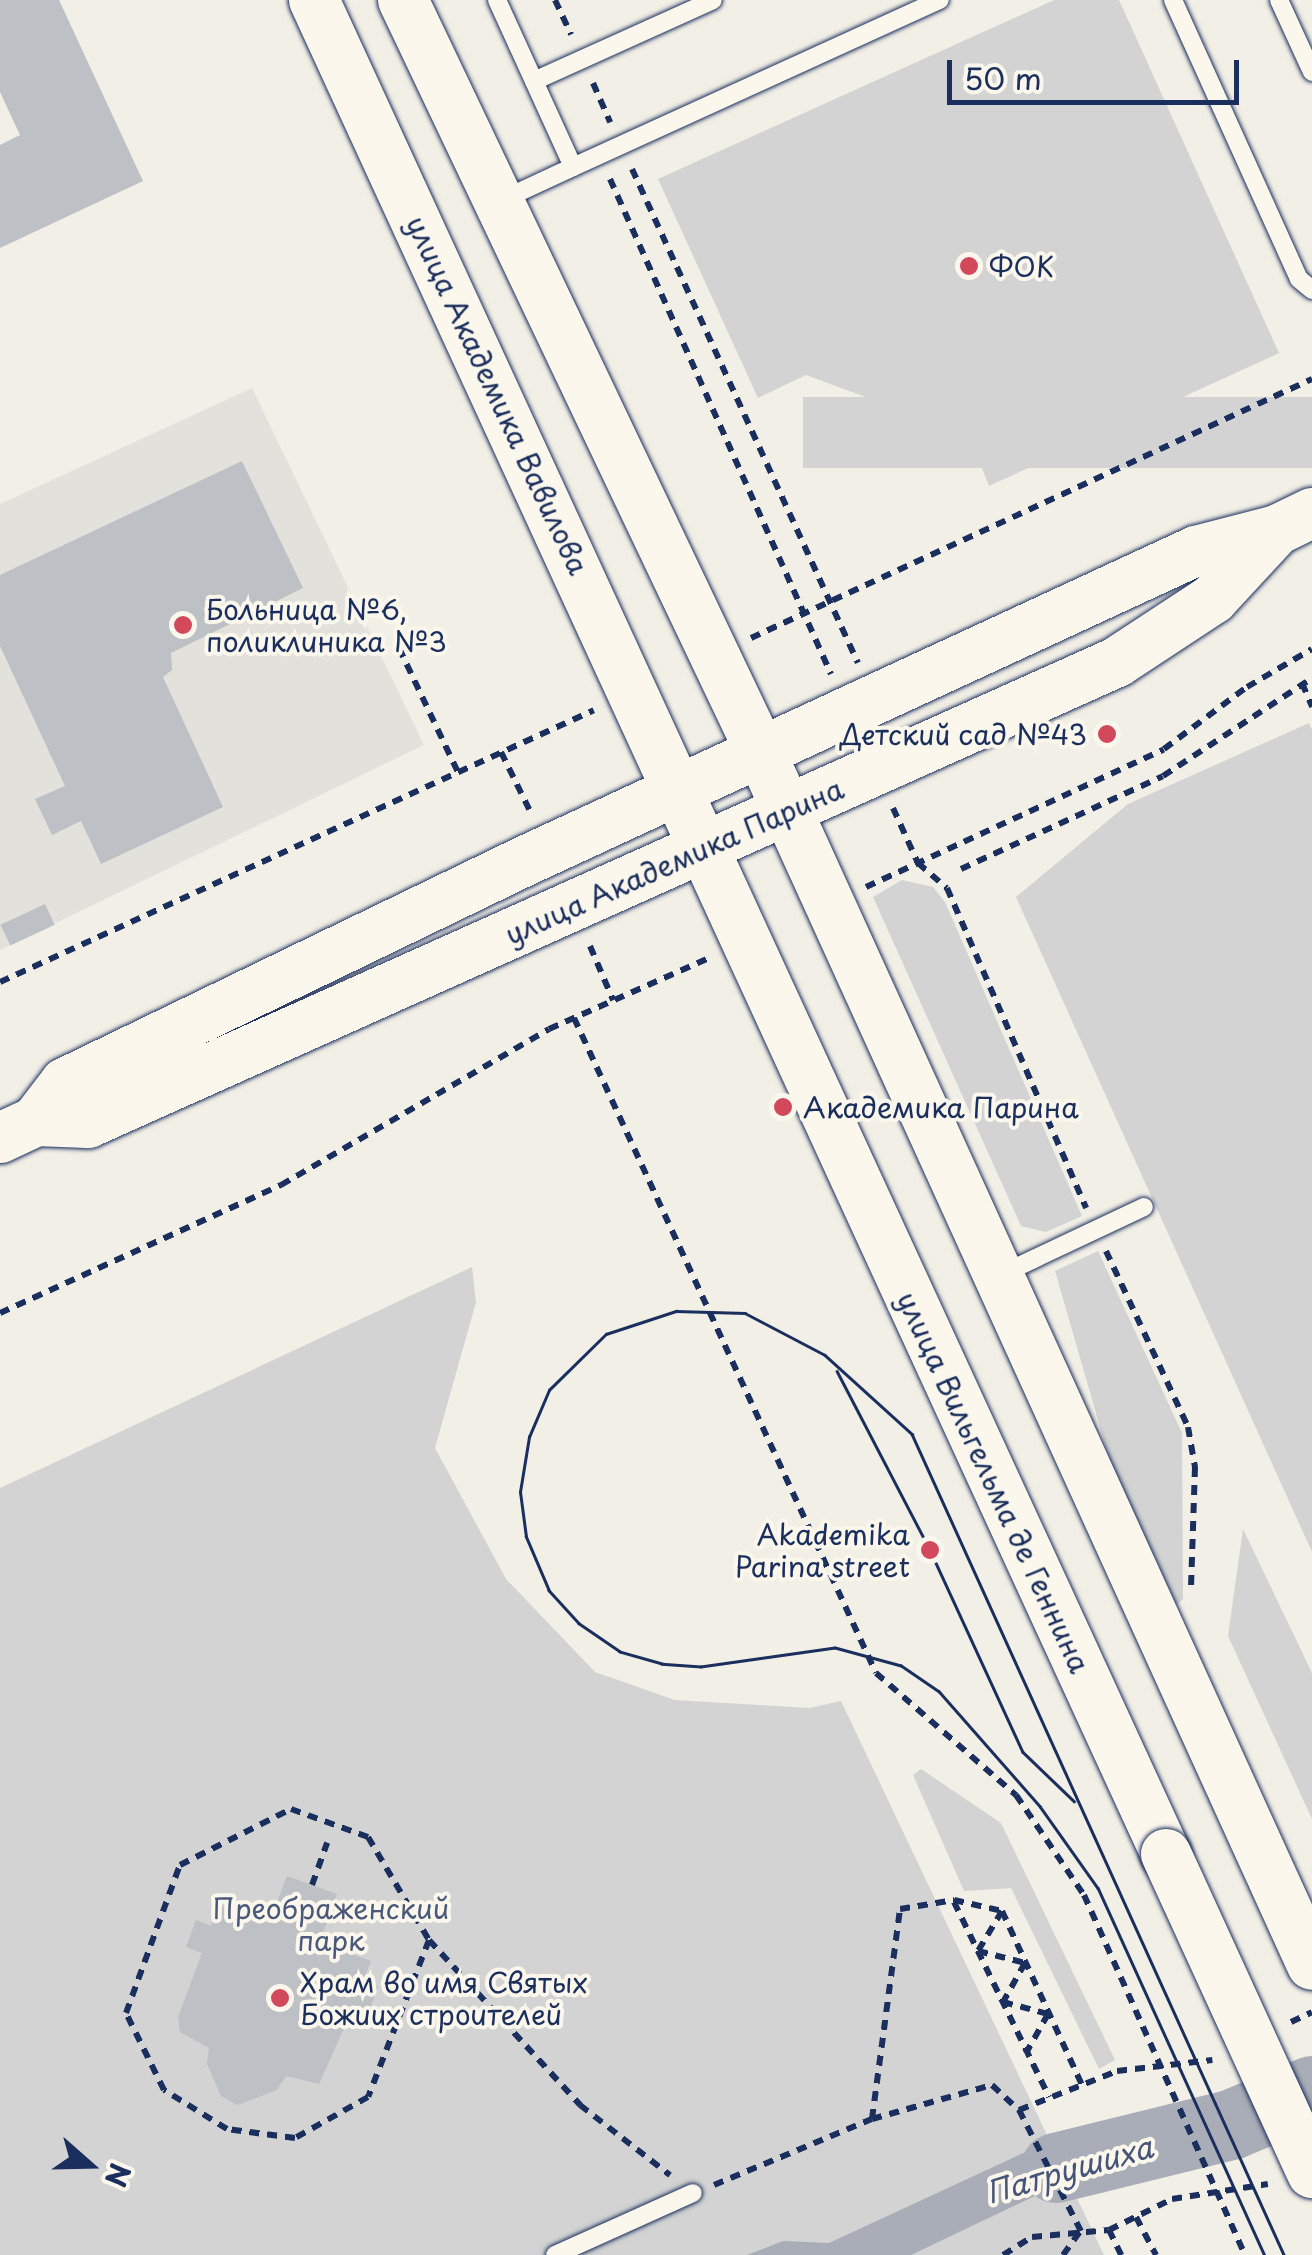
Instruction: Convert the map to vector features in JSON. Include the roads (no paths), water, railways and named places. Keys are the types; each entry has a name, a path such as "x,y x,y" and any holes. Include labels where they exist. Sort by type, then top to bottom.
{"street":[{"name":"улица Академика Вавилова","path":"314,0 681,790"},
{"path":"403,0 760,753 1312,1965"},
{"name":"улица Академика Парина","path":"14,1125 65,1082 760,753 855,694 1196,552 1301,524"},
{"name":"улица Академика Парина","path":"14,1125 88,1122 1117,662 1214,600 1301,524"},
{"name":"улица Вильгельма де Геннина","path":"681,790 1166,1854 1295,2176"}],"lane":[{"path":"497,0 573,167"},
{"path":"534,81 712,0"},
{"path":"497,202 940,0"},
{"path":"1173,0 1299,279 1312,290"},
{"path":"1280,0 1312,72"},
{"path":"997,1276 1144,1206"},
{"path":"555,2255 693,2193"}],"water":[{"path":"1134,2114 1156,2164 1039,2194 911,2255 747,2255 783,2241 829,2243 1021,2154"}],"waterway":[{"name":"Патрушиха","path":"1056,2168 1231,2125 1312,2091"}],"tram line":[{"path":"1264,2255 1098,1889 1040,1807 939,1692 901,1666 835,1648 701,1667 662,1664 620,1652 579,1624 549,1591 526,1537 520,1492 529,1437 549,1390 606,1334 676,1311 745,1313 825,1355 912,1434 1284,2255"},
{"path":"837,1371 930,1550 1023,1752 1074,1801"}],"place":[{"name":"ФОК","path":"969,266"},
{"name":"Больница №6, поликлиника №3","path":"183,625"},
{"name":"Детский сад №43","path":"1107,734"},
{"name":"Академика Парина","path":"783,1107"},
{"name":"Akademika Parina street","path":"930,1550"},
{"name":"Храм во имя Святых Божиих строителей","path":"280,1998"}],"park label":[{"name":"Преображенский парк","path":"331,1924"}]}
